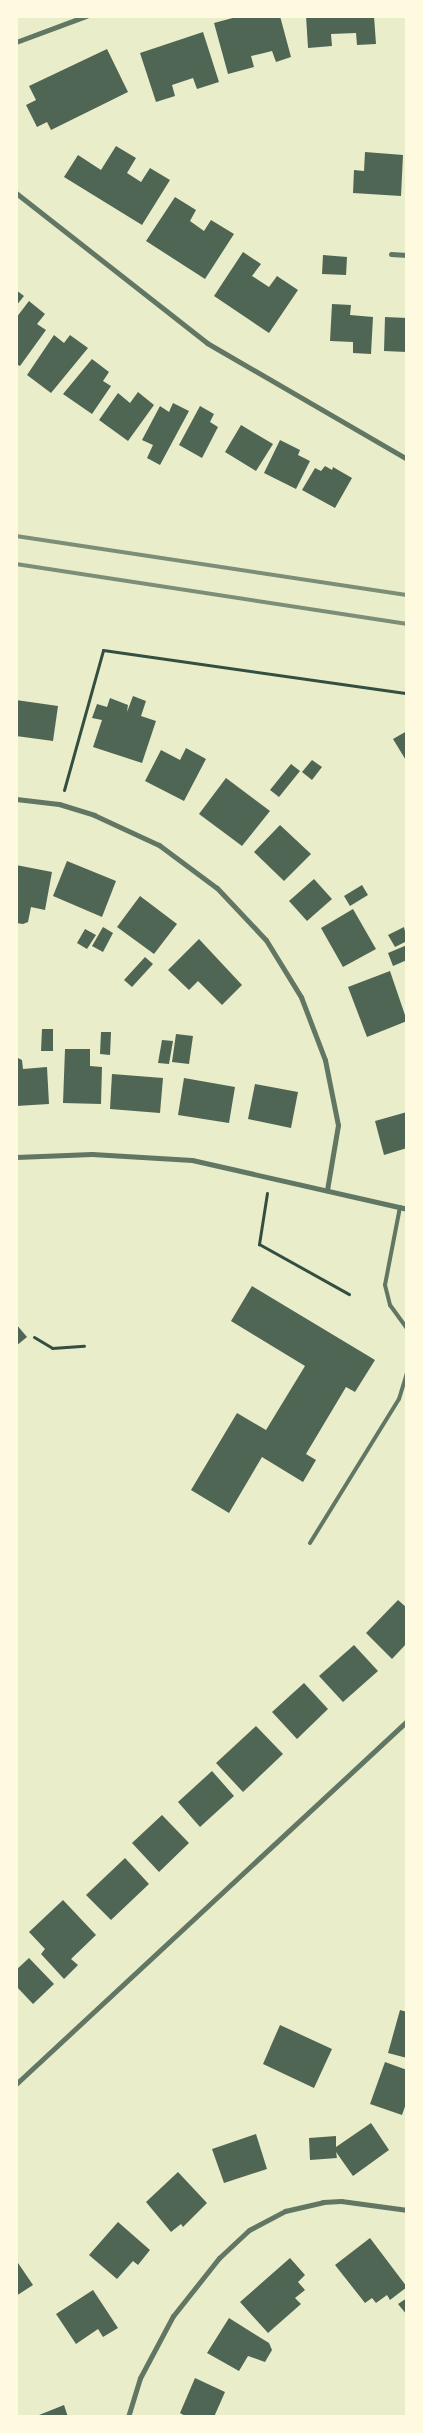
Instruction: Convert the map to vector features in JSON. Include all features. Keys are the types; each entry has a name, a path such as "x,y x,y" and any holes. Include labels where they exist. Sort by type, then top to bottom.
{"street":[{"path":"16,42 86,16"},
{"path":"16,193 207,343 407,460"},
{"path":"392,254 407,254"},
{"path":"16,799 60,804 127,828 174,855 217,888 266,940 301,997 325,1060 338,1125 327,1190"},
{"path":"16,1157 142,1156 192,1160 407,1209"},
{"path":"16,2084 407,1721"},
{"path":"128,2417 140,2378 173,2316 219,2258 249,2230 285,2211 323,2202 341,2200 407,2210"}],"lane":[{"path":"400,1207 385,1285 390,1305 407,1328"},
{"path":"310,1543 398,1399 407,1372"}],"path":[{"path":"60,804 103,650 407,693"},
{"path":"270,1177 259,1244 349,1294"},
{"path":"34,1337 48,1348 84,1346"}],"building":[{"path":"240,16 280,16 291,57 276,62 272,51 251,56 254,67 228,74 214,23"},
{"path":"306,16 374,16 376,44 357,45 356,33 331,34 332,46 308,48"},
{"path":"203,32 219,82 197,89 193,78 172,85 175,96 156,102 140,53"},
{"path":"107,49 128,92 51,130 47,122 37,127 26,105 36,100 29,86"},
{"path":"116,146 136,158 127,173 141,182 150,168 170,180 142,225 64,177 78,155 101,170"},
{"path":"365,152 403,155 401,196 353,193 354,170 364,171"},
{"path":"175,197 196,210 190,221 204,231 211,220 234,234 205,279 146,241"},
{"path":"243,252 261,264 252,276 269,287 277,276 298,290 269,333 214,296"},
{"path":"323,255 347,257 346,275 322,274"},
{"path":"16,290 24,296 16,306"},
{"path":"29,301 45,314 37,324 46,330 20,366 16,364 16,318"},
{"path":"332,304 351,305 350,315 373,317 371,354 353,353 353,342 330,341"},
{"path":"385,317 407,318 407,352 384,351"},
{"path":"54,335 64,343 70,335 88,348 51,393 27,375"},
{"path":"92,359 109,372 103,381 111,386 92,414 63,394"},
{"path":"138,392 154,405 128,441 99,420 118,393 130,403"},
{"path":"173,403 189,411 160,465 147,458 153,445 142,440 160,406 169,412"},
{"path":"200,406 214,414 210,422 218,427 202,458 179,445"},
{"path":"241,425 273,444 256,471 225,452"},
{"path":"280,440 300,450 298,455 310,461 296,489 264,473"},
{"path":"325,466 332,470 333,467 352,478 335,508 302,490 315,468 321,471"},
{"path":"133,696 146,701 141,716 156,721 142,763 93,747 102,720 92,718 97,704 107,707 110,698 128,705 127,712"},
{"path":"16,700 58,706 53,741 16,736"},
{"path":"407,731 407,762 393,739"},
{"path":"186,748 206,759 184,801 145,781 161,750 180,760"},
{"path":"312,760 322,767 312,780 302,772"},
{"path":"291,764 300,771 279,797 270,790"},
{"path":"226,778 270,811 242,846 199,814"},
{"path":"280,825 311,854 284,881 254,852"},
{"path":"67,861 116,881 102,917 53,896"},
{"path":"16,865 52,872 45,910 31,907 28,922 23,924 16,923"},
{"path":"314,879 332,899 307,921 289,901"},
{"path":"362,885 368,895 350,906 344,896"},
{"path":"140,896 177,924 154,954 117,927"},
{"path":"353,909 376,949 343,967 321,928"},
{"path":"103,927 113,933 103,952 92,946"},
{"path":"404,927 407,941 395,947 388,935"},
{"path":"85,929 96,935 87,949 77,943"},
{"path":"199,939 242,985 222,1005 198,981 189,990 168,970"},
{"path":"407,945 407,960 393,966 388,953"},
{"path":"145,957 153,964 132,987 124,980"},
{"path":"390,971 407,1021 367,1037 348,987"},
{"path":"42,1029 53,1029 53,1051 41,1051"},
{"path":"101,1032 111,1032 110,1055 100,1054"},
{"path":"176,1034 193,1036 189,1064 172,1062"},
{"path":"162,1040 173,1041 169,1064 158,1063"},
{"path":"65,1049 90,1049 90,1066 102,1067 101,1104 63,1103"},
{"path":"16,1057 22,1060 23,1069 47,1067 49,1104 16,1106"},
{"path":"112,1074 163,1078 160,1113 110,1109"},
{"path":"184,1078 235,1087 229,1123 178,1115"},
{"path":"255,1084 298,1092 291,1128 248,1119"},
{"path":"407,1112 407,1148 384,1155 375,1121"},
{"path":"252,1286 375,1360 355,1392 346,1387 306,1454 316,1460 303,1482 262,1457 229,1513 191,1490 237,1413 266,1430 305,1366 231,1321"},
{"path":"16,1324 27,1337 16,1346"},
{"path":"398,1600 407,1608 407,1643 392,1659 366,1633"},
{"path":"354,1645 378,1671 343,1702 319,1676"},
{"path":"304,1683 328,1709 297,1739 272,1712"},
{"path":"256,1726 283,1754 243,1792 216,1763"},
{"path":"212,1771 234,1796 200,1827 178,1802"},
{"path":"162,1815 189,1843 159,1872 132,1843"},
{"path":"125,1858 149,1884 111,1920 86,1895"},
{"path":"63,1900 96,1935 71,1959 78,1965 64,1979 41,1954 45,1949 29,1932"},
{"path":"29,1958 54,1984 33,2004 16,1986 16,1970"},
{"path":"400,2010 407,2012 407,2058 388,2053"},
{"path":"280,2025 332,2049 314,2088 263,2064"},
{"path":"385,2062 407,2070 407,2101 402,2115 370,2104"},
{"path":"371,2123 389,2150 353,2176 336,2152 337,2158 310,2160 309,2138 336,2136 336,2147"},
{"path":"256,2134 267,2169 224,2183 212,2149"},
{"path":"178,2172 207,2203 183,2227 181,2224 171,2232 146,2202"},
{"path":"118,2222 150,2250 138,2265 133,2261 117,2279 89,2255"},
{"path":"370,2238 407,2287 390,2300 387,2295 376,2303 372,2298 365,2303 335,2265"},
{"path":"290,2258 305,2275 298,2282 305,2290 295,2298 301,2304 268,2333 240,2302"},
{"path":"16,2260 33,2285 16,2296"},
{"path":"93,2290 118,2328 103,2337 98,2329 76,2344 56,2314"},
{"path":"407,2298 407,2315 398,2304"},
{"path":"229,2318 269,2343 272,2350 265,2362 248,2356 239,2371 207,2353"},
{"path":"195,2378 225,2392 214,2417 187,2417 180,2413"},
{"path":"64,2405 68,2417 34,2417"}],"railway":[{"path":"16,536 407,595"},
{"path":"16,564 407,624"}]}
